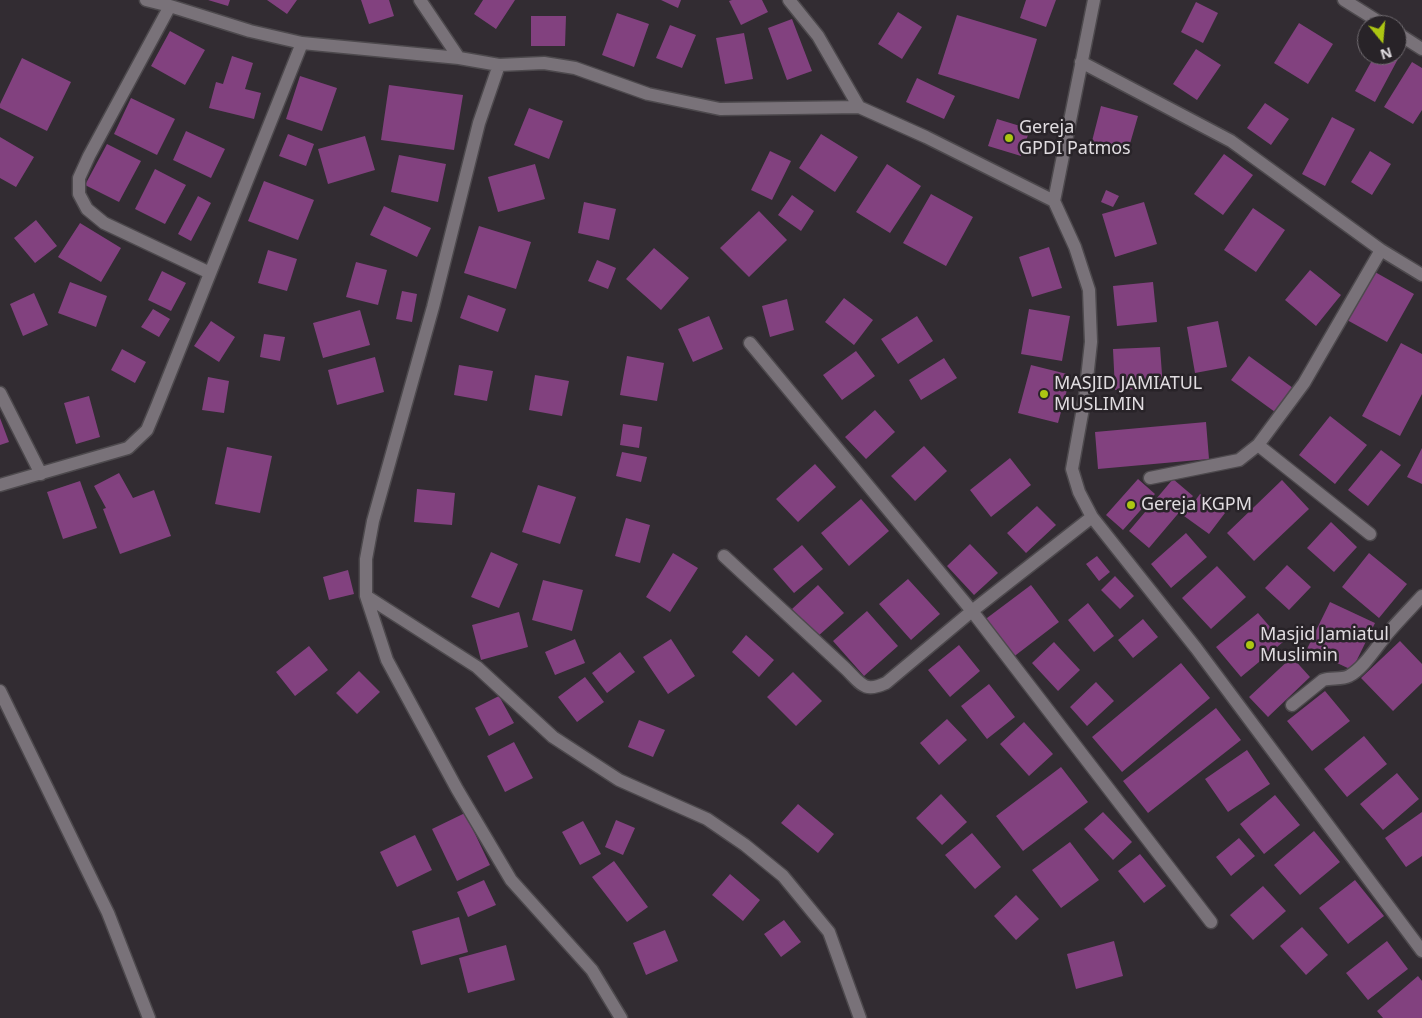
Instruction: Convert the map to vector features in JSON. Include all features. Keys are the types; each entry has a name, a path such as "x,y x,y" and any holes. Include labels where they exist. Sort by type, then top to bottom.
{"street":[{"path":"146,0 250,31 302,43 459,58 499,65 544,63 575,68 648,94 720,109 859,107 926,137 1054,201"},
{"path":"420,0 459,58"},
{"path":"789,0 818,36 859,107"},
{"path":"1094,0 1054,201 1075,248 1089,290 1091,342 1085,397 1072,469 1079,492 1092,517 1202,656 1422,951"},
{"path":"1344,0 1368,15"},
{"path":"170,6 89,156 79,178 79,194 87,209 104,223 210,274"},
{"path":"1407,39 1422,49"},
{"path":"0,484 128,448 146,430 302,43"},
{"path":"1081,62 1231,141 1381,250 1422,275"},
{"path":"499,65 479,123 433,307 373,521 366,558 366,596 387,660 457,789 511,880 592,970 621,1018"},
{"path":"1150,478 1239,460 1258,445 1304,383 1381,250"},
{"path":"750,343 972,611 1211,922"},
{"path":"0,394 41,474"},
{"path":"1258,445 1370,534"},
{"path":"724,556 859,682 871,688 876,688 886,683 972,611 1092,517"},
{"path":"366,596 477,667 553,737 619,780 707,819 783,876 829,932 860,1018"},
{"path":"1292,705 1323,680 1347,677 1356,671 1422,596"},
{"path":"0,691 108,913 149,1018"}],"building":[{"path":"208,0 230,0 228,6"},
{"path":"267,0 297,0 287,14"},
{"path":"361,0 389,0 394,16 369,24"},
{"path":"483,0 515,0 496,29 474,14"},
{"path":"661,0 681,0 678,8"},
{"path":"762,0 768,12 741,25 729,1"},
{"path":"1026,0 1056,0 1046,27 1020,18"},
{"path":"1196,2 1218,13 1203,43 1181,32"},
{"path":"898,12 922,27 902,59 878,44"},
{"path":"617,13 649,24 634,67 602,55"},
{"path":"957,15 1037,39 1019,99 938,74"},
{"path":"531,16 566,16 565,46 531,46"},
{"path":"792,19 812,71 787,80 768,28"},
{"path":"1299,23 1333,44 1308,84 1274,63"},
{"path":"670,25 696,35 682,68 656,58"},
{"path":"170,31 205,50 185,85 151,66"},
{"path":"744,33 753,79 725,84 716,38"},
{"path":"1196,49 1221,65 1197,100 1173,84"},
{"path":"232,56 253,63 245,89 261,93 254,119 209,108 216,82 223,84"},
{"path":"22,58 71,82 47,131 0,108 0,104"},
{"path":"1412,62 1422,68 1422,110 1413,124 1384,107"},
{"path":"1369,65 1395,65 1375,102 1355,91"},
{"path":"300,76 337,88 322,131 286,119"},
{"path":"917,78 955,96 944,119 906,102"},
{"path":"389,85 463,95 454,150 381,140"},
{"path":"131,98 175,119 157,155 114,134"},
{"path":"1265,103 1289,119 1271,145 1247,128"},
{"path":"1101,106 1138,116 1127,154 1091,145"},
{"path":"529,108 563,121 549,159 514,145"},
{"path":"1332,117 1355,129 1325,186 1302,174"},
{"name":"Gereja GPDI Patmos","path":"997,119 1030,129 1021,156 988,146"},
{"path":"186,131 225,149 211,178 173,160"},
{"path":"288,134 314,144 306,166 279,156"},
{"path":"821,134 858,157 835,192 799,168"},
{"path":"365,136 375,170 328,184 318,149"},
{"path":"0,137 34,157 16,187 0,178"},
{"path":"107,144 141,161 119,202 85,185"},
{"path":"770,151 791,161 772,200 751,190"},
{"path":"1370,151 1391,164 1372,195 1351,182"},
{"path":"1224,154 1253,175 1223,215 1194,194"},
{"path":"399,155 446,164 438,202 391,192"},
{"path":"535,164 545,199 498,212 488,177"},
{"path":"887,164 921,186 890,233 856,212"},
{"path":"155,169 186,185 165,224 135,209"},
{"path":"264,181 314,200 298,240 248,221"},
{"path":"1106,190 1119,196 1113,207 1101,202"},
{"path":"931,194 973,217 946,266 903,243"},
{"path":"792,195 814,211 801,231 778,215"},
{"path":"198,196 211,203 191,241 178,234"},
{"path":"584,202 616,209 609,240 578,233"},
{"path":"1144,202 1157,244 1115,257 1102,214"},
{"path":"384,206 431,228 417,257 370,235"},
{"path":"1253,208 1285,230 1256,272 1224,250"},
{"path":"759,211 787,240 749,277 720,248"},
{"path":"36,220 57,246 35,263 14,238"},
{"path":"80,223 121,248 101,282 58,257"},
{"path":"479,226 531,242 516,289 464,273"},
{"path":"1049,247 1062,288 1032,297 1019,257"},
{"path":"654,248 689,278 661,310 626,279"},
{"path":"268,250 297,259 287,291 258,283"},
{"path":"597,260 616,268 608,289 588,281"},
{"path":"356,262 387,270 378,305 346,297"},
{"path":"1310,270 1341,295 1316,326 1285,300"},
{"path":"162,271 186,283 171,311 148,300"},
{"path":"1375,272 1414,294 1387,342 1347,320"},
{"path":"70,282 107,296 96,327 58,313"},
{"path":"1153,282 1157,322 1117,326 1113,286"},
{"path":"402,291 417,294 412,322 396,319"},
{"path":"34,293 48,325 23,336 10,304"},
{"path":"468,295 506,309 498,332 460,318"},
{"path":"844,298 873,320 854,345 825,322"},
{"path":"787,299 794,330 770,337 762,306"},
{"path":"153,309 170,319 159,337 141,327"},
{"path":"1029,309 1070,316 1062,361 1021,354"},
{"path":"360,310 370,345 323,358 313,323"},
{"path":"709,316 723,349 693,362 678,329"},
{"path":"917,316 933,341 898,364 881,339"},
{"path":"211,321 235,337 219,362 194,346"},
{"path":"1218,321 1227,367 1195,373 1187,327"},
{"path":"264,334 285,337 280,361 260,357"},
{"path":"1401,343 1422,354 1422,394 1400,436 1362,416"},
{"path":"1160,347 1163,388 1115,390 1113,349"},
{"path":"122,349 146,362 135,383 111,370"},
{"path":"856,351 875,376 842,400 823,375"},
{"path":"627,356 664,363 657,401 620,395"},
{"path":"1249,356 1293,388 1275,412 1231,380"},
{"path":"375,357 384,392 337,405 328,370"},
{"path":"944,358 957,378 921,400 909,380"},
{"path":"459,365 493,371 487,401 454,395"},
{"name":"MASJID JAMIATUL MUSLIMIN","path":"1031,365 1071,375 1058,423 1018,413"},
{"path":"535,375 569,381 562,416 529,410"},
{"path":"208,377 229,381 224,413 202,410"},
{"path":"89,396 100,437 76,444 64,403"},
{"path":"875,410 895,432 866,459 845,437"},
{"path":"1330,416 1367,445 1335,484 1299,455"},
{"path":"0,418 9,442 0,445"},
{"path":"1206,422 1209,459 1098,469 1095,432"},
{"path":"623,424 642,427 639,448 620,445"},
{"path":"924,446 947,471 915,501 891,476"},
{"path":"227,447 272,456 260,513 215,504"},
{"path":"1422,448 1422,484 1407,477"},
{"path":"1381,450 1401,465 1368,506 1348,490"},
{"path":"622,452 647,457 641,482 616,476"},
{"path":"1010,458 1031,485 991,517 970,490"},
{"path":"815,464 836,487 798,522 776,499"},
{"path":"119,473 133,498 154,490 171,536 120,554 103,509 106,508 94,486"},
{"name":"Gereja KGPM","path":"1138,479 1155,494 1123,530 1106,515"},
{"path":"1173,479 1193,496 1149,548 1129,531"},
{"path":"1282,480 1309,509 1254,561 1227,533"},
{"path":"80,481 97,528 63,539 47,492"},
{"path":"538,485 576,497 560,544 522,532"},
{"path":"417,489 455,493 452,525 414,522"},
{"path":"1200,494 1225,513 1209,534 1184,516"},
{"path":"861,499 889,531 849,566 821,533"},
{"path":"1037,506 1056,525 1026,553 1007,533"},
{"path":"626,518 650,525 640,563 615,556"},
{"path":"1331,522 1357,547 1334,572 1307,548"},
{"path":"1186,533 1207,557 1171,588 1151,564"},
{"path":"970,544 998,573 974,595 947,566"},
{"path":"802,545 823,569 794,593 773,569"},
{"path":"491,552 518,564 499,608 471,597"},
{"path":"673,553 698,568 670,612 646,597"},
{"path":"1369,553 1407,584 1379,618 1342,587"},
{"path":"1097,556 1110,572 1099,581 1086,564"},
{"path":"1287,565 1311,587 1289,610 1265,588"},
{"path":"1217,566 1246,597 1211,629 1182,598"},
{"path":"348,570 354,594 329,600 323,577"},
{"path":"1115,576 1134,596 1120,609 1101,590"},
{"path":"908,579 940,614 911,640 879,604"},
{"path":"543,580 583,590 572,631 532,620"},
{"path":"818,585 844,613 817,637 792,609"},
{"path":"1031,585 1059,622 1012,658 983,621"},
{"path":"1330,602 1375,623 1352,670 1307,649"},
{"path":"1088,603 1114,636 1094,652 1068,620"},
{"path":"867,611 898,646 864,676 833,641"},
{"path":"519,612 528,647 481,660 472,625"},
{"name":"Masjid Jamiatul Muslimin","path":"1258,613 1283,642 1241,677 1216,647"},
{"path":"1143,619 1158,637 1133,658 1118,640"},
{"path":"746,635 774,660 759,677 732,652"},
{"path":"575,639 585,663 555,675 545,652"},
{"path":"671,639 695,676 668,694 643,657"},
{"path":"1400,641 1422,664 1422,683 1393,711 1361,678"},
{"path":"1054,642 1080,670 1058,691 1032,663"},
{"path":"959,645 980,671 950,697 928,670"},
{"path":"309,646 328,670 295,696 276,672"},
{"path":"620,652 635,672 607,693 592,673"},
{"path":"1292,657 1310,677 1268,717 1249,697"},
{"path":"1181,663 1210,698 1122,772 1092,737"},
{"path":"359,671 380,692 357,714 336,693"},
{"path":"793,672 822,701 796,726 767,697"},
{"path":"585,677 604,702 577,722 558,697"},
{"path":"1096,682 1114,701 1087,726 1070,707"},
{"path":"989,684 1015,717 987,739 961,706"},
{"path":"1325,691 1350,721 1312,751 1287,721"},
{"path":"499,696 514,723 489,736 475,708"},
{"path":"1216,708 1241,740 1148,813 1123,781"},
{"path":"947,719 967,740 939,765 920,743"},
{"path":"639,720 665,730 653,757 628,747"},
{"path":"1024,722 1053,754 1029,776 1000,744"},
{"path":"1364,736 1387,764 1347,797 1324,769"},
{"path":"514,742 533,778 505,792 487,756"},
{"path":"1247,750 1270,784 1228,812 1205,779"},
{"path":"1061,767 1088,802 1023,851 996,816"},
{"path":"1397,773 1419,799 1383,830 1360,804"},
{"path":"941,794 967,822 942,845 916,818"},
{"path":"1275,795 1300,825 1264,854 1240,824"},
{"path":"798,804 834,834 818,853 781,823"},
{"path":"1103,812 1132,842 1113,860 1084,829"},
{"path":"1422,812 1422,856 1406,867 1385,838"},
{"path":"465,813 490,865 457,881 432,829"},
{"path":"616,820 635,828 623,855 605,847"},
{"path":"583,821 601,854 580,865 562,832"},
{"path":"1314,831 1340,862 1300,895 1274,865"},
{"path":"972,833 1001,867 975,889 945,855"},
{"path":"415,835 432,870 397,887 380,852"},
{"path":"1239,838 1255,856 1231,876 1216,857"},
{"path":"1070,842 1099,880 1061,908 1032,870"},
{"path":"1140,854 1166,886 1144,903 1118,871"},
{"path":"614,861 648,907 627,922 592,877"},
{"path":"730,874 760,900 743,921 712,895"},
{"path":"484,880 496,905 468,917 457,892"},
{"path":"1355,880 1384,916 1348,944 1319,908"},
{"path":"1263,886 1286,911 1253,940 1230,915"},
{"path":"1016,895 1039,919 1016,940 994,916"},
{"path":"459,917 468,952 421,965 412,931"},
{"path":"784,920 801,942 781,957 764,934"},
{"path":"1302,927 1328,955 1306,975 1280,946"},
{"path":"665,930 678,961 646,975 633,943"},
{"path":"1114,941 1123,976 1076,989 1067,954"},
{"path":"1387,941 1408,969 1368,1000 1346,973"},
{"path":"506,945 515,980 468,993 459,958"},
{"path":"1418,976 1422,981 1422,1018 1383,1018 1377,1011"}],"place":[{"name":"Gereja GPDI Patmos","path":"1009,138"},
{"name":"MASJID JAMIATUL MUSLIMIN","path":"1044,394"},
{"name":"Gereja KGPM","path":"1131,505"},
{"name":"Masjid Jamiatul Muslimin","path":"1250,645"}]}
